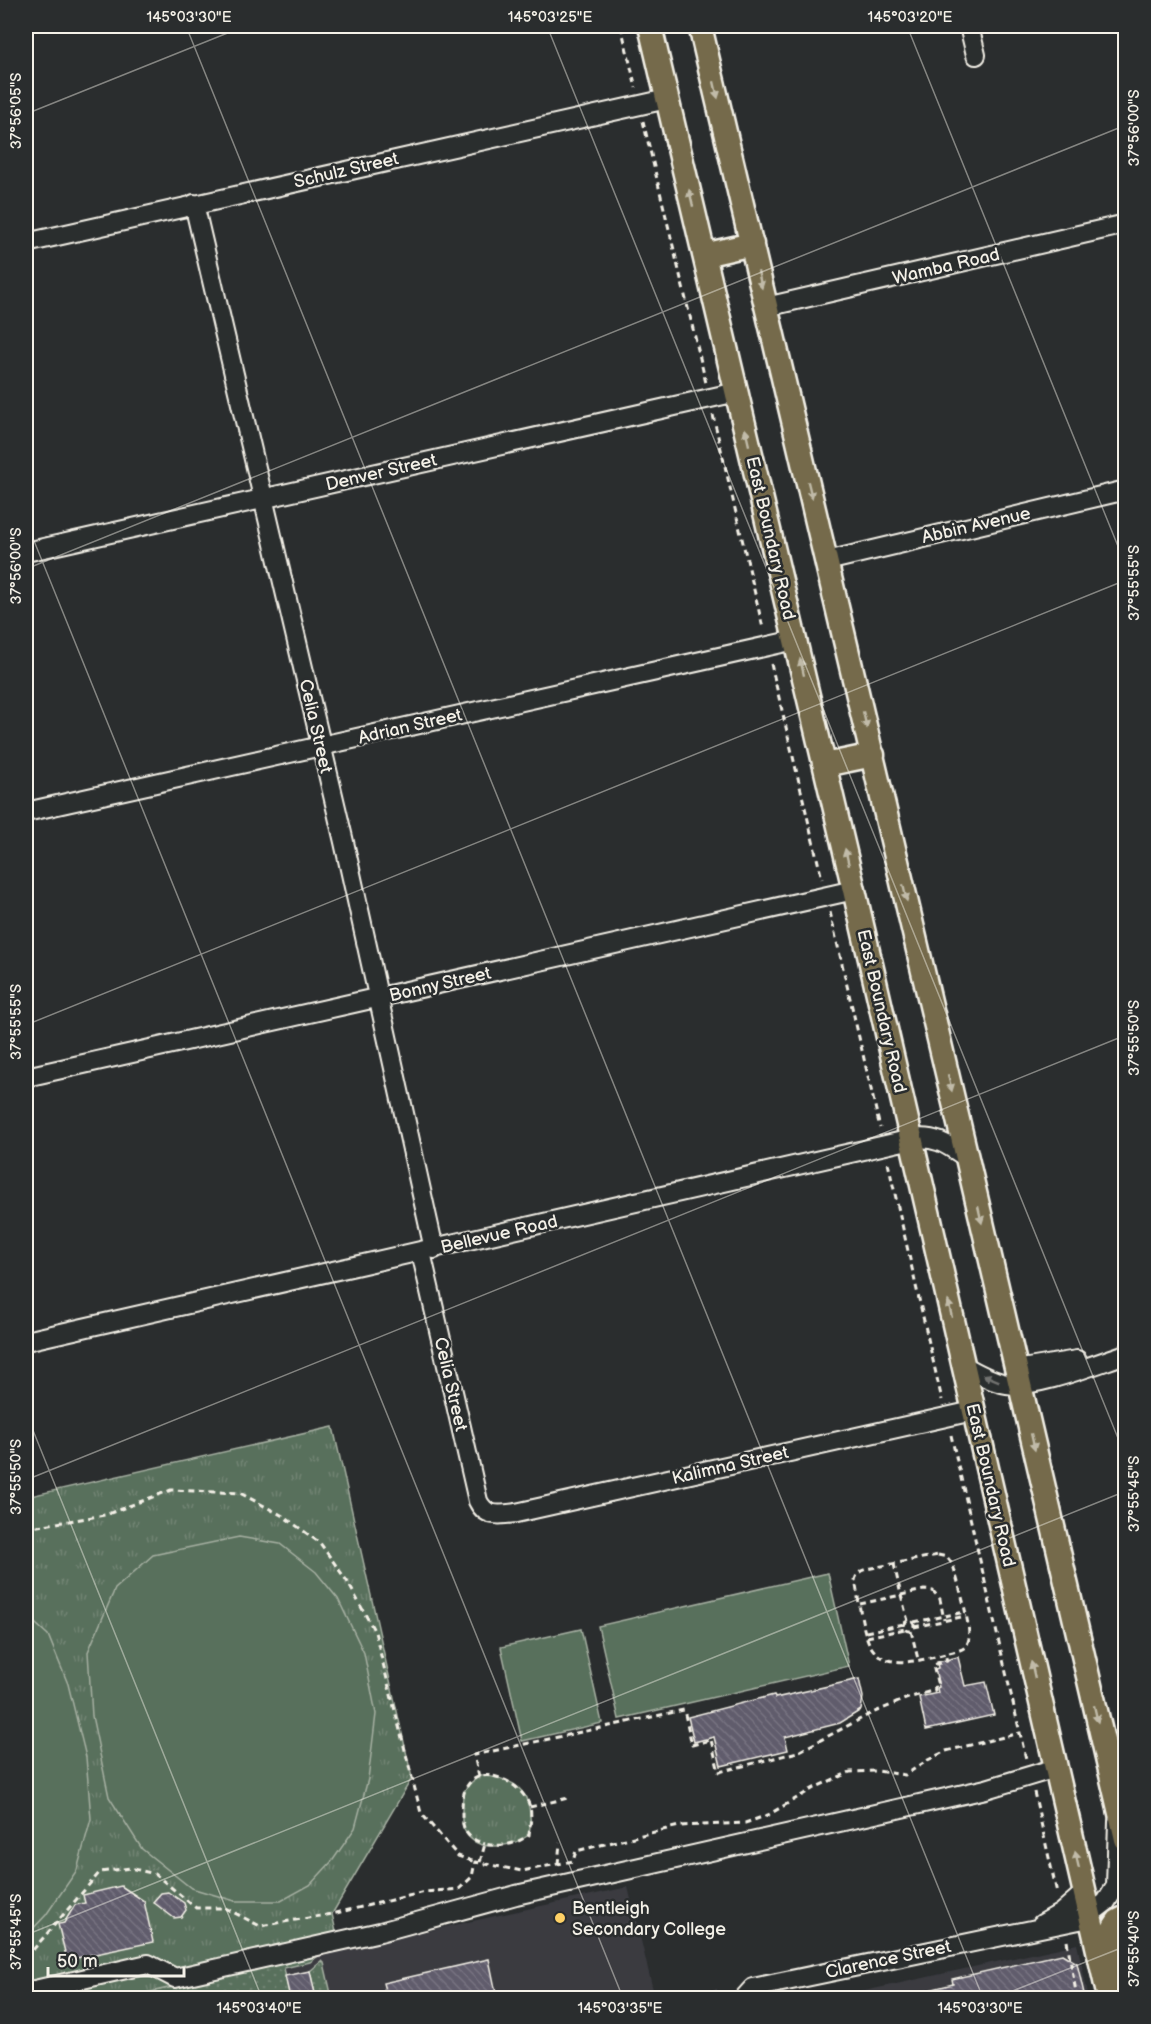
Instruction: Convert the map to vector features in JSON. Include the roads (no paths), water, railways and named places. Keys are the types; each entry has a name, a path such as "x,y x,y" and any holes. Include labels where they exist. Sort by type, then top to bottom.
{"main road":[{"name":"East Boundary Road","path":"650,26 825,765 1109,1998"},
{"path":"700,26 1120,1802 1125,1839"},
{"path":"704,255 752,244"},
{"path":"825,765 873,754"},
{"path":"1115,1998 1114,1927 1125,1917"}],"street":[{"path":"969,26 976,55"},
{"name":"Schulz Street","path":"26,243 667,99"},
{"name":"Celia Street","path":"194,204 379,997 477,1495 480,1505 488,1513"},
{"name":"Wamba Road","path":"766,307 1125,224"},
{"name":"Denver Street","path":"26,552 737,392"},
{"name":"Abbin Avenue","path":"827,561 1125,494"},
{"name":"Adrian Street","path":"26,813 795,640"},
{"name":"Bonny Street","path":"26,1077 854,890"},
{"name":"Bellevue Road","path":"26,1341 912,1139 926,1137 948,1145 967,1158"},
{"path":"964,1366 1004,1384 1018,1377 1125,1354"},
{"name":"Kalimna Street","path":"488,1513 493,1515 516,1513 973,1411"},
{"path":"26,1992 148,1964 175,1978 380,1932 516,1895 975,1792 1056,1768"},
{"name":"Clarence Street","path":"744,1998 753,1988 1035,1928 1062,1919 1084,1919 1106,1902 1116,1886 1120,1802"},
{"path":"1062,1919 1085,1892"}],"place":[{"name":"Bentleigh Secondary College","path":"560,1918"}]}
